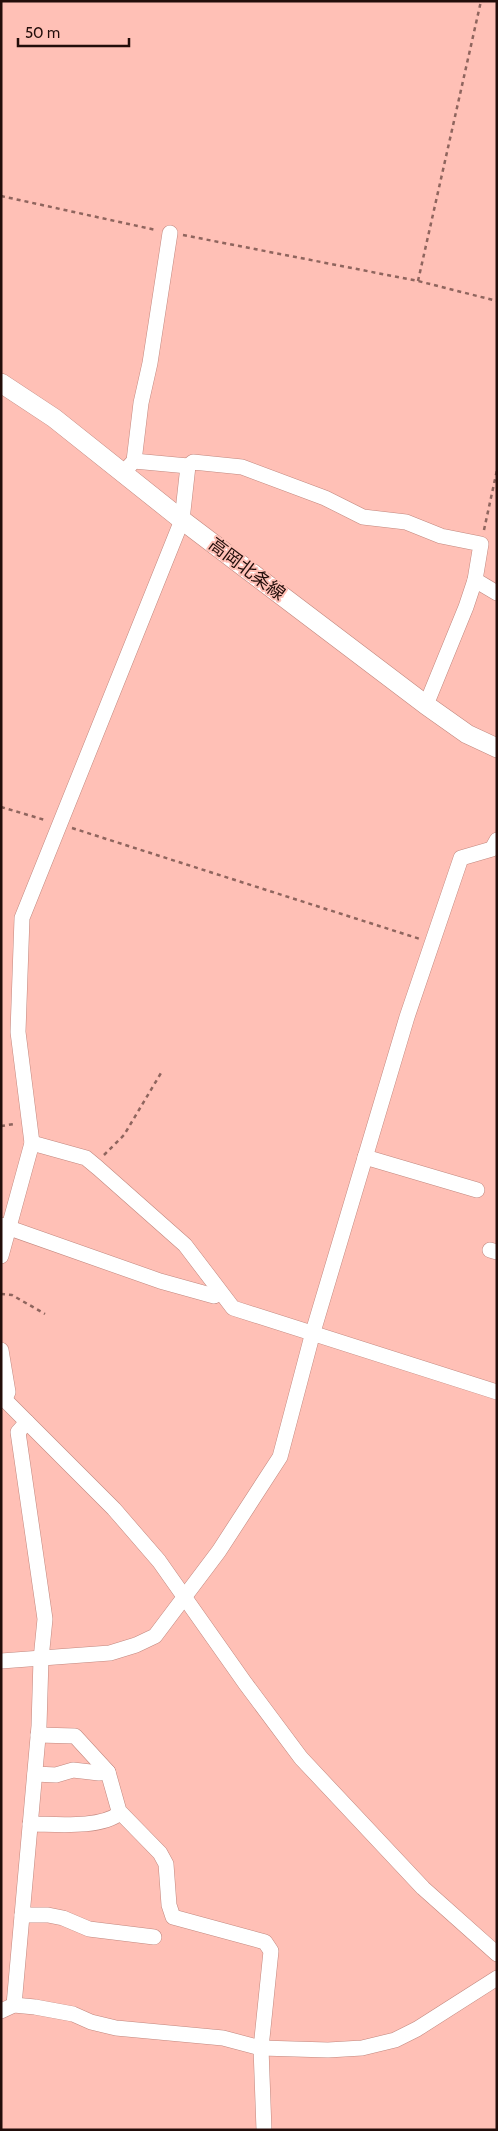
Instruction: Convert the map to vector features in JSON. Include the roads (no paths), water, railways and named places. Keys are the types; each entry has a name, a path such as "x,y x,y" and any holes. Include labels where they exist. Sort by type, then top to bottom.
{"main road":[{"name":"高岡北条線","path":"1,383 129,467 182,520 426,705 467,734 497,748"}],"street":[{"path":"170,233 150,363 129,467 188,466 193,462 242,467 325,498 363,517 406,522 441,536 481,544 475,580 426,705"},
{"path":"1,1256 5,1226 32,1143 18,1032 22,918 182,520 188,466"},
{"path":"475,580 497,593"},
{"path":"1,1660 41,1659 110,1653 136,1645 155,1636 219,1551 280,1457 313,1332 407,1017 461,858 492,848 497,840"},
{"path":"32,1143 86,1158 185,1245 233,1308 497,1392"},
{"path":"365,1157 477,1190"},
{"path":"5,1226 160,1281 214,1296 220,1292"},
{"path":"1,1350 8,1392 3,1397 114,1509 159,1561 245,1684 301,1758 423,1888 497,1954"},
{"path":"27,1422 18,1432 45,1620 41,1659 38,1735 22,1915 8,2008 74,2014 92,2022 116,2028 222,2038 261,2048 328,2050 362,2048 395,2040 418,2029 497,1978"},
{"path":"38,1735 75,1736 108,1772 120,1813 160,1852 166,1864 173,1917 265,1942 271,1951 261,2048 264,2130"},
{"path":"34,1774 56,1775 73,1770 99,1773 108,1772"},
{"path":"30,1824 91,1823 114,1818 120,1813"},
{"path":"22,1915 48,1915 63,1918 89,1929 154,1937"}]}
